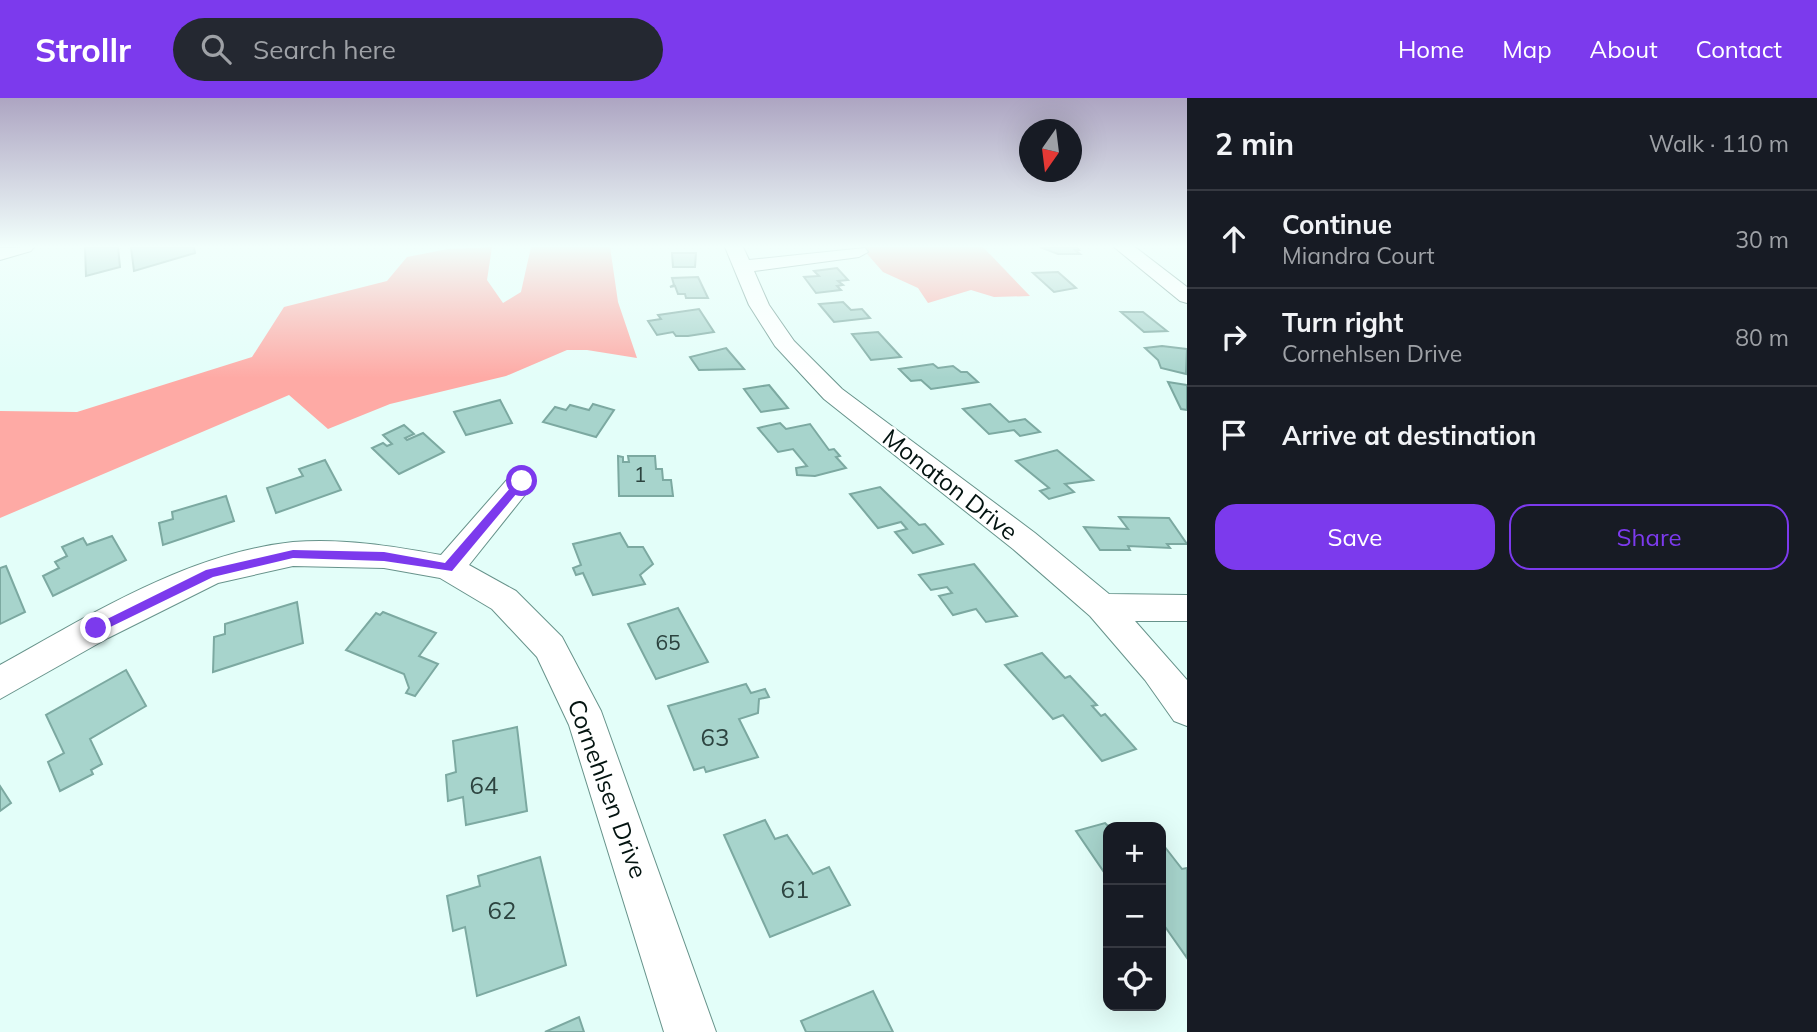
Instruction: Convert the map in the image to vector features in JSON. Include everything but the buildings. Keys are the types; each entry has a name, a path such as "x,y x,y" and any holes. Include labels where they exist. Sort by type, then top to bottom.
{"street":[{"name":"Monaton Drive","path":"753,291 786,346 833,394 1024,541 1102,607 1158,669 1187,709"},
{"path":"448,568 522,481"},
{"name":"Cornehlsen Drive","path":"0,682 96,628 210,573 293,554 384,556 448,568 504,600 550,647 588,723 690,1032"},
{"path":"1102,607 1187,608"}],"shaded area":[{"path":"349,291 494,291 503,303 521,291 616,291 637,358 587,350 567,350 506,376 390,404 328,429 289,395 0,518 0,411 77,412 252,357 284,307"},
{"path":"920,291 969,291 928,303"},
{"path":"973,291 1025,291 1030,296 994,297"}],"route":[{"path":"96,628 210,573 293,554 384,556 448,568 522,481"}]}
